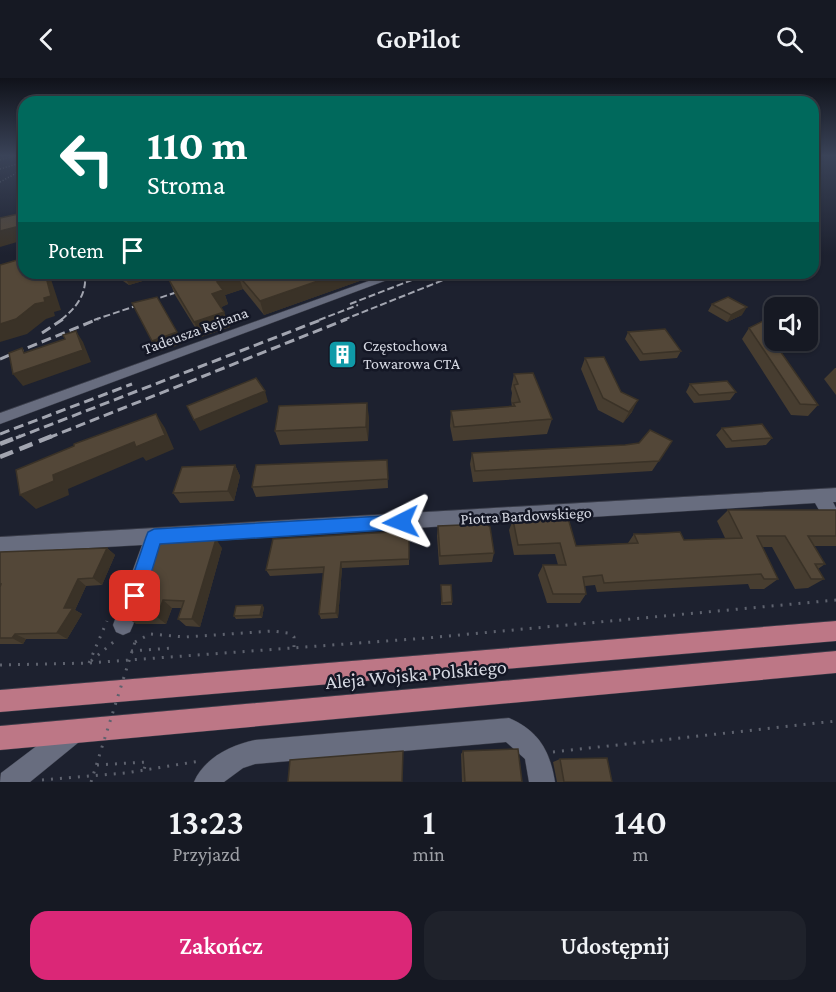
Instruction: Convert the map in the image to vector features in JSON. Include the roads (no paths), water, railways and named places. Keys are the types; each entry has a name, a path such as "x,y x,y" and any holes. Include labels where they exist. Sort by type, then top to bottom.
{"main road":[{"name":"Aleja Wojska Polskiego","path":"0,701 836,631"},
{"name":"Aleja Wojska Polskiego","path":"0,738 836,662"}],"street":[{"name":"Tadeusza Rejtana","path":"0,419 385,279"},
{"path":"828,496 836,523"},
{"name":"Piotra Bardowskiego","path":"0,545 828,496"},
{"path":"116,621 154,537"},
{"path":"209,771 240,755 255,752 509,730 528,741 538,753 542,782"},
{"path":"22,781 75,731"}],"railway":[{"path":"61,320 80,300 85,279"},
{"path":"350,304 415,279"},
{"path":"343,320 446,279"},
{"path":"94,320 189,288"},
{"path":"319,320 358,305"},
{"path":"42,333 63,319"},
{"path":"0,359 98,319"},
{"path":"16,438 323,319"},
{"path":"48,438 347,319"},
{"path":"0,434 132,384"},
{"path":"0,444 20,436"},
{"path":"0,457 52,436"}],"place":[{"name":"Częstochowa Towarowa CTA","path":"342,354"}]}
